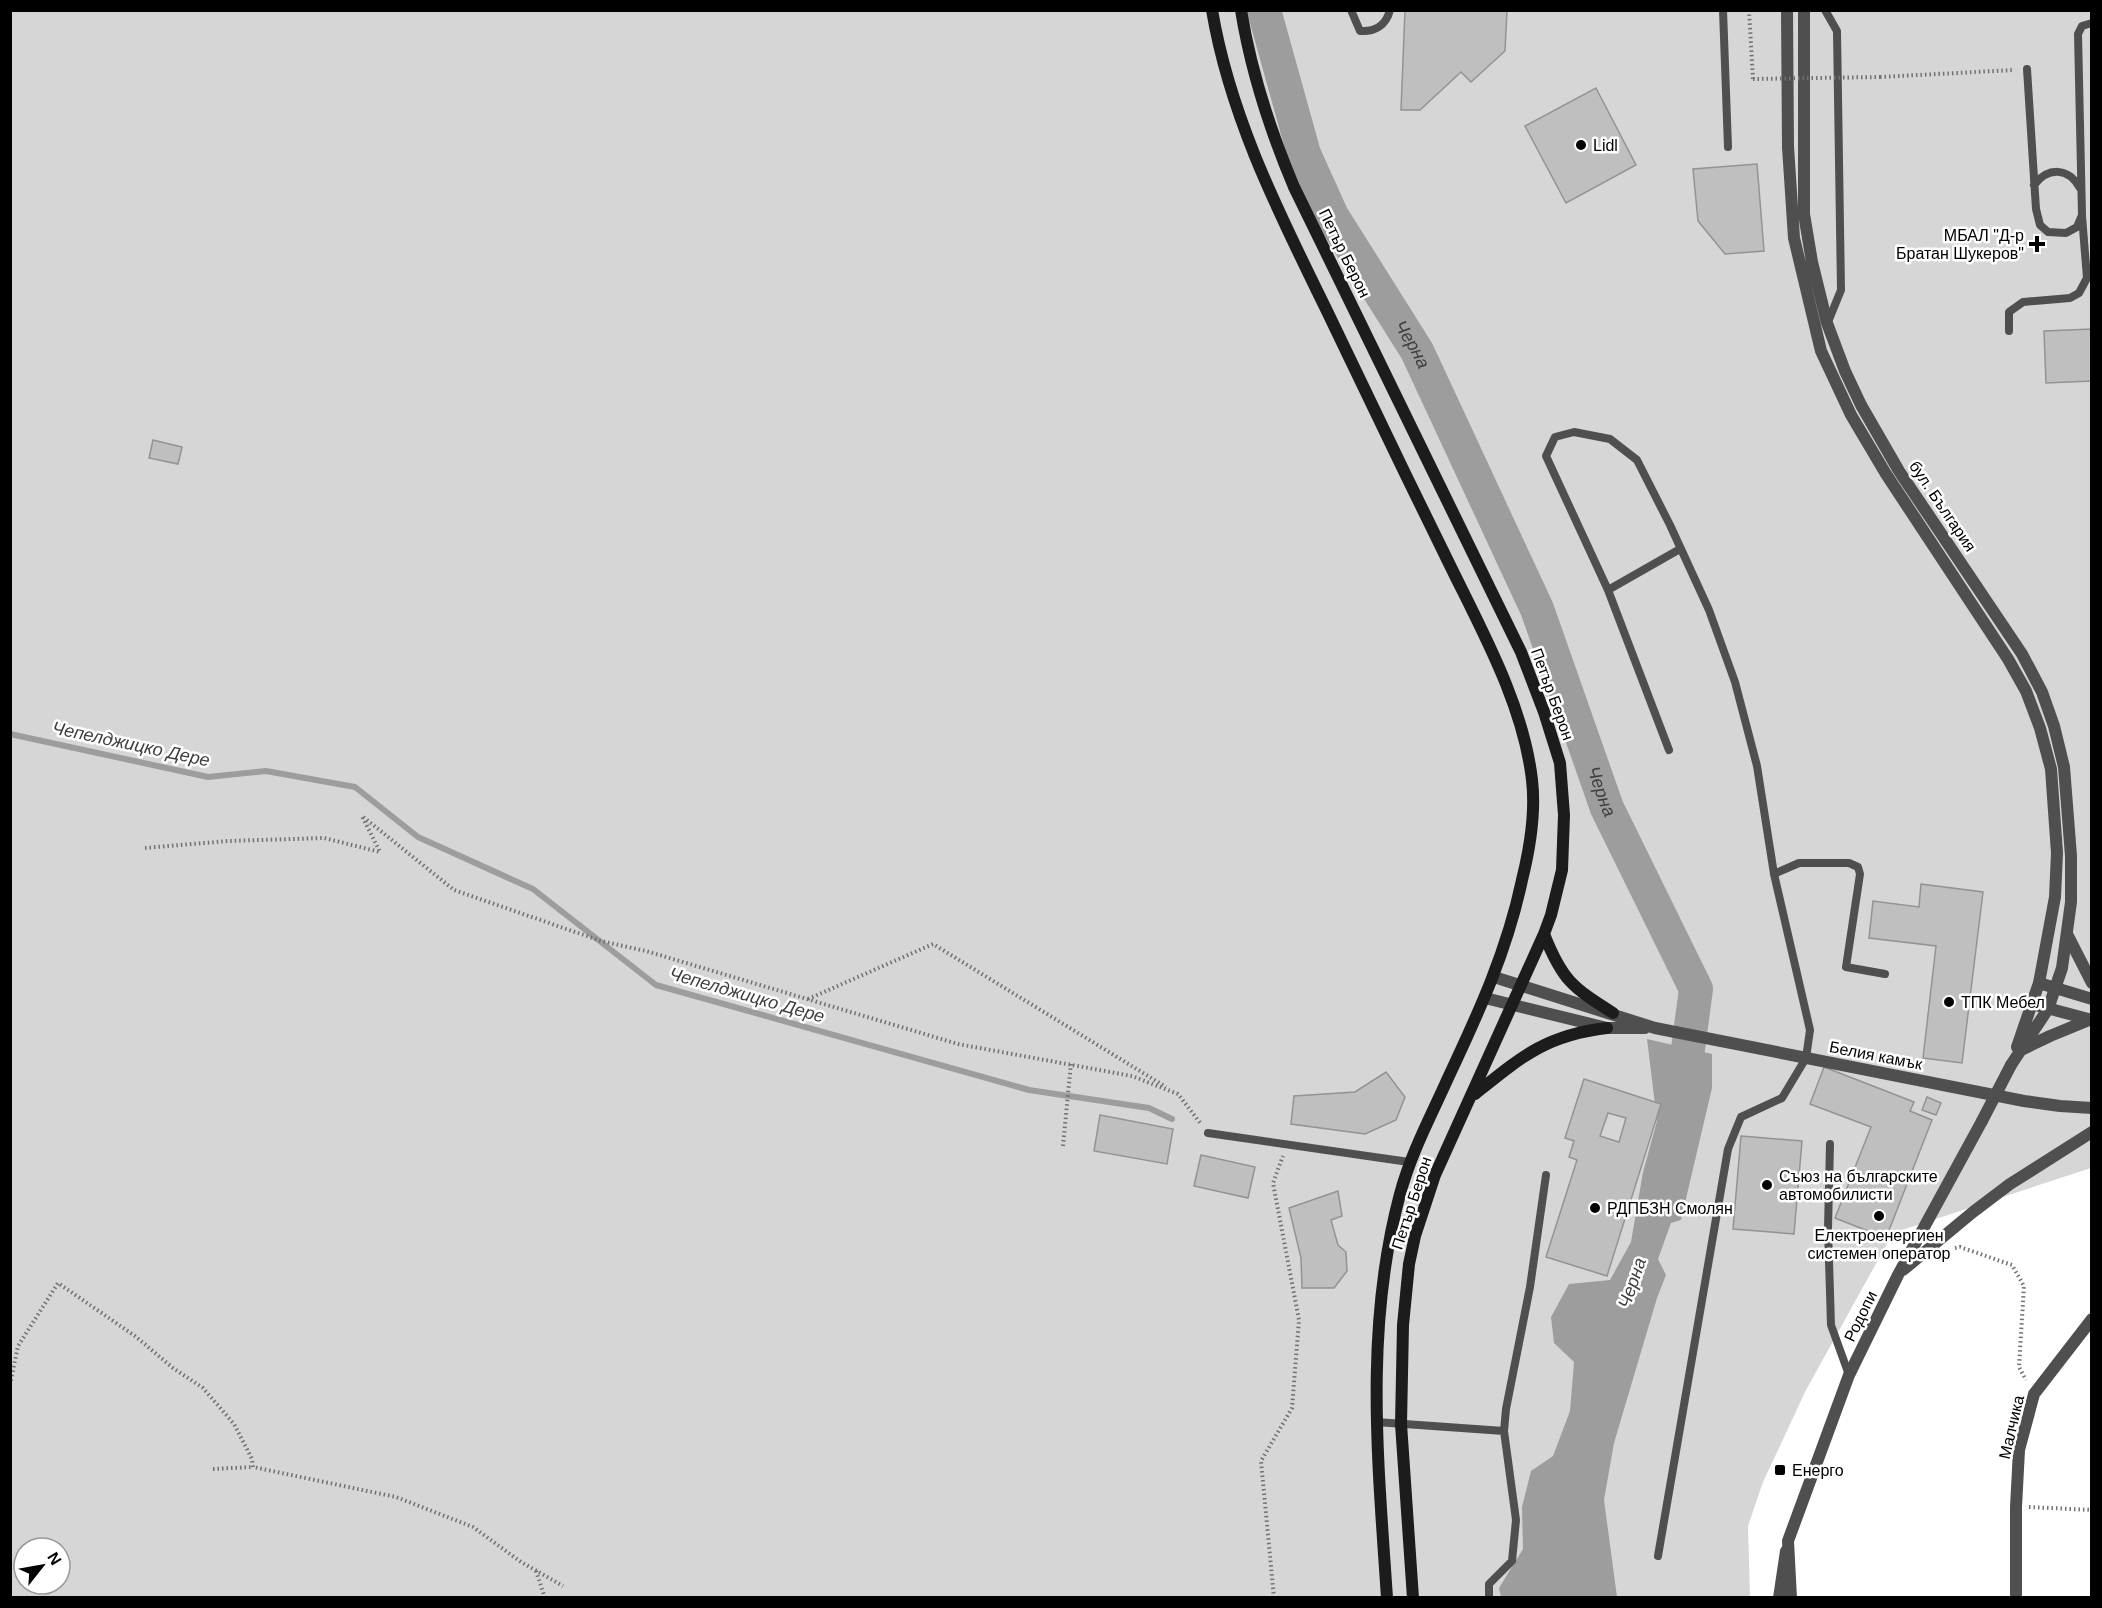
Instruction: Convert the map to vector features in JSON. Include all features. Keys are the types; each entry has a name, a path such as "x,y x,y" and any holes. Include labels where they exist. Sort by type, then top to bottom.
{"main road":[{"name":"Петър Берон","path":"1212,10 1217,37 1237,107 1271,197 1489,645 1521,727 1532,782 1532,823 1528,854 1519,895 1494,977 1409,1162 1392,1225 1382,1284 1376,1355 1376,1422 1387,1598"},
{"name":"Петър Берон","path":"1241,10 1249,51 1270,128 1294,187 1509,625 1551,732 1560,763 1564,845 1558,892 1544,934 1435,1175 1415,1236 1409,1264 1403,1325 1401,1424 1413,1598"},
{"path":"1544,934 1560,969 1569,982 1582,994 1613,1013"},
{"path":"1472,1097 1526,1055 1547,1042 1570,1034 1607,1028"}],"street":[{"name":"бул. България","path":"1787,10 1788,147 1794,238 1821,351 1851,415 1886,474 2008,659 2026,691 2051,769 2057,853 2055,897 2039,983 2032,1004"},
{"name":"бул. България","path":"1804,10 1804,214 1812,262 1827,323 1861,405 1899,471 2022,654 2042,692 2054,726 2064,767 2069,810 2071,890 2062,968 2048,1009"},
{"path":"2067,934 2091,983"},
{"name":"Белия камък","path":"1494,977 1655,1028 2024,1101 2091,1108"},
{"path":"2039,983 2091,999"},
{"name":"Белия камък","path":"1485,998 1607,1028 1655,1028"},
{"path":"2032,1004 2090,1020"},
{"name":"Родопи","path":"2011,1065 2032,1004"},
{"name":"Родопи","path":"1791,1598 1788,1541 1850,1375 1898,1275 2011,1065 2048,1009"},
{"path":"2020,1051 2090,1020"},
{"path":"1898,1275 1991,1198 2091,1132"},
{"name":"Малчика","path":"2016,1598 2016,1507 2019,1450 2034,1394 2091,1319"},
{"path":"1779,1598 1788,1541"}],"lane":[{"path":"1351,10 1360,31 1370,32 1384,24 1390,10"},
{"path":"1723,10 1728,147"},
{"path":"1825,10 1837,31 1841,290 1827,323"},
{"path":"2009,331 2009,312 2023,302 2070,298 2079,293 2087,278 2081,189 2078,34 2082,26 2091,23"},
{"path":"2027,69 2036,209 2040,225 2048,232 2066,233 2077,227 2082,215"},
{"path":"2034,185 2044,174 2055,172 2067,174 2076,179 2081,189"},
{"path":"1658,1556 1728,1149 1741,1117 1782,1098 1806,1058 1810,1030 1774,874 1757,766 1735,682 1709,610 1637,460 1611,439 1575,432 1555,437 1546,456 1608,591 1669,750"},
{"path":"1608,591 1680,549"},
{"path":"1774,874 1799,863 1849,863 1858,867 1860,874 1846,967 1885,974"},
{"path":"1209,1132 1409,1162"},
{"path":"1830,1144 1828,1228 1831,1325 1850,1375"},
{"path":"1489,1598 1489,1584 1512,1561 1516,1520 1504,1431 1506,1409 1530,1287 1546,1175"},
{"path":"1376,1422 1504,1431"}],"path":[{"path":"1749,10 1753,79 1880,77 2027,69"},
{"path":"145,848 228,841 324,838 380,852 362,816 454,890 601,941 646,951 958,1044 1132,1076 1178,1094"},
{"path":"807,999 933,944 1178,1094 1209,1132"},
{"path":"1063,1146 1068,1115 1071,1063"},
{"path":"1274,1598 1262,1461 1292,1408 1299,1320 1273,1183 1289,1144"},
{"path":"1951,1248 1960,1247 2012,1265 2024,1286 2019,1367 2034,1394"},
{"path":"10,1385 18,1346 58,1283 135,1336 173,1368 203,1388 234,1424 252,1459 253,1467"},
{"path":"213,1469 253,1467 396,1497 473,1527 521,1562 562,1586"},
{"path":"2016,1507 2091,1510"},
{"path":"536,1570 546,1598"}],"shaded area":[{"path":"11,11 2091,11 2091,1168 1893,1233 1806,1390 1763,1482 1748,1526 1750,1597 11,1598"}],"water":[{"path":"1647,1039 1712,1054 1712,1088 1681,1220 1671,1223 1658,1259 1666,1275 1614,1443 1604,1500 1617,1597 1501,1597 1499,1588 1523,1549 1522,1507 1531,1471 1553,1456 1570,1411 1574,1362 1554,1343 1551,1317 1569,1284 1610,1280 1631,1242 1643,1172 1657,1121"}],"building":[{"path":"1405,10 1507,10 1505,51 1471,82 1461,72 1420,110 1401,110"},
{"name":"Lidl","path":"1596,88 1636,165 1566,203 1525,126"},
{"path":"1757,164 1764,251 1725,254 1698,221 1693,169"},
{"path":"2092,329 2092,381 2046,383 2044,331"},
{"path":"153,440 182,447 178,464 149,458"},
{"name":"ТПК Мебел","path":"1921,884 1983,892 1962,1063 1923,1058 1936,946 1869,938 1873,901 1919,907"},
{"path":"1824,1067 1914,1102 1910,1111 1932,1120 1886,1238 1835,1218 1871,1127 1810,1104"},
{"path":"1386,1072 1405,1097 1396,1120 1365,1134 1291,1124 1294,1096 1355,1092"},
{"name":"РДПБЗН Смолян","path":"1584,1079 1661,1104 1607,1276 1546,1257 1577,1160 1569,1157 1574,1141 1565,1138","holes":["1608,1113 1626,1118 1619,1142 1600,1136"]},
{"path":"1927,1097 1941,1103 1936,1115 1922,1110"},
{"path":"1100,1115 1173,1129 1167,1164 1094,1151"},
{"name":"Съюз на българските автомобилисти","path":"1741,1136 1802,1141 1794,1234 1733,1229"},
{"path":"1201,1155 1255,1167 1248,1198 1194,1186"},
{"path":"1338,1191 1342,1216 1331,1220 1338,1245 1346,1252 1347,1271 1334,1288 1302,1288 1301,1258 1289,1208"}],"waterway":[{"name":"Черна","path":"1264,10 1304,154 1332,216 1417,351 1537,609 1607,808 1696,989 1682,1094"},
{"name":"Чепелджицко Дере","path":"10,734 208,777 266,771 355,787 418,837 533,889 656,985 1029,1090 1149,1108 1172,1119"}],"place":[{"name":"Lidl","path":"1581,145"},
{"name":"МБАЛ \"Д-р Братан Шукеров\"","path":"2037,244"},
{"name":"ТПК Мебел","path":"1949,1002"},
{"name":"Съюз на българските автомобилисти","path":"1767,1185"},
{"name":"РДПБЗН Смолян","path":"1595,1208"},
{"name":"Електроенергиен системен оператор","path":"1879,1216"},
{"name":"Енерго","path":"1780,1470"}]}
